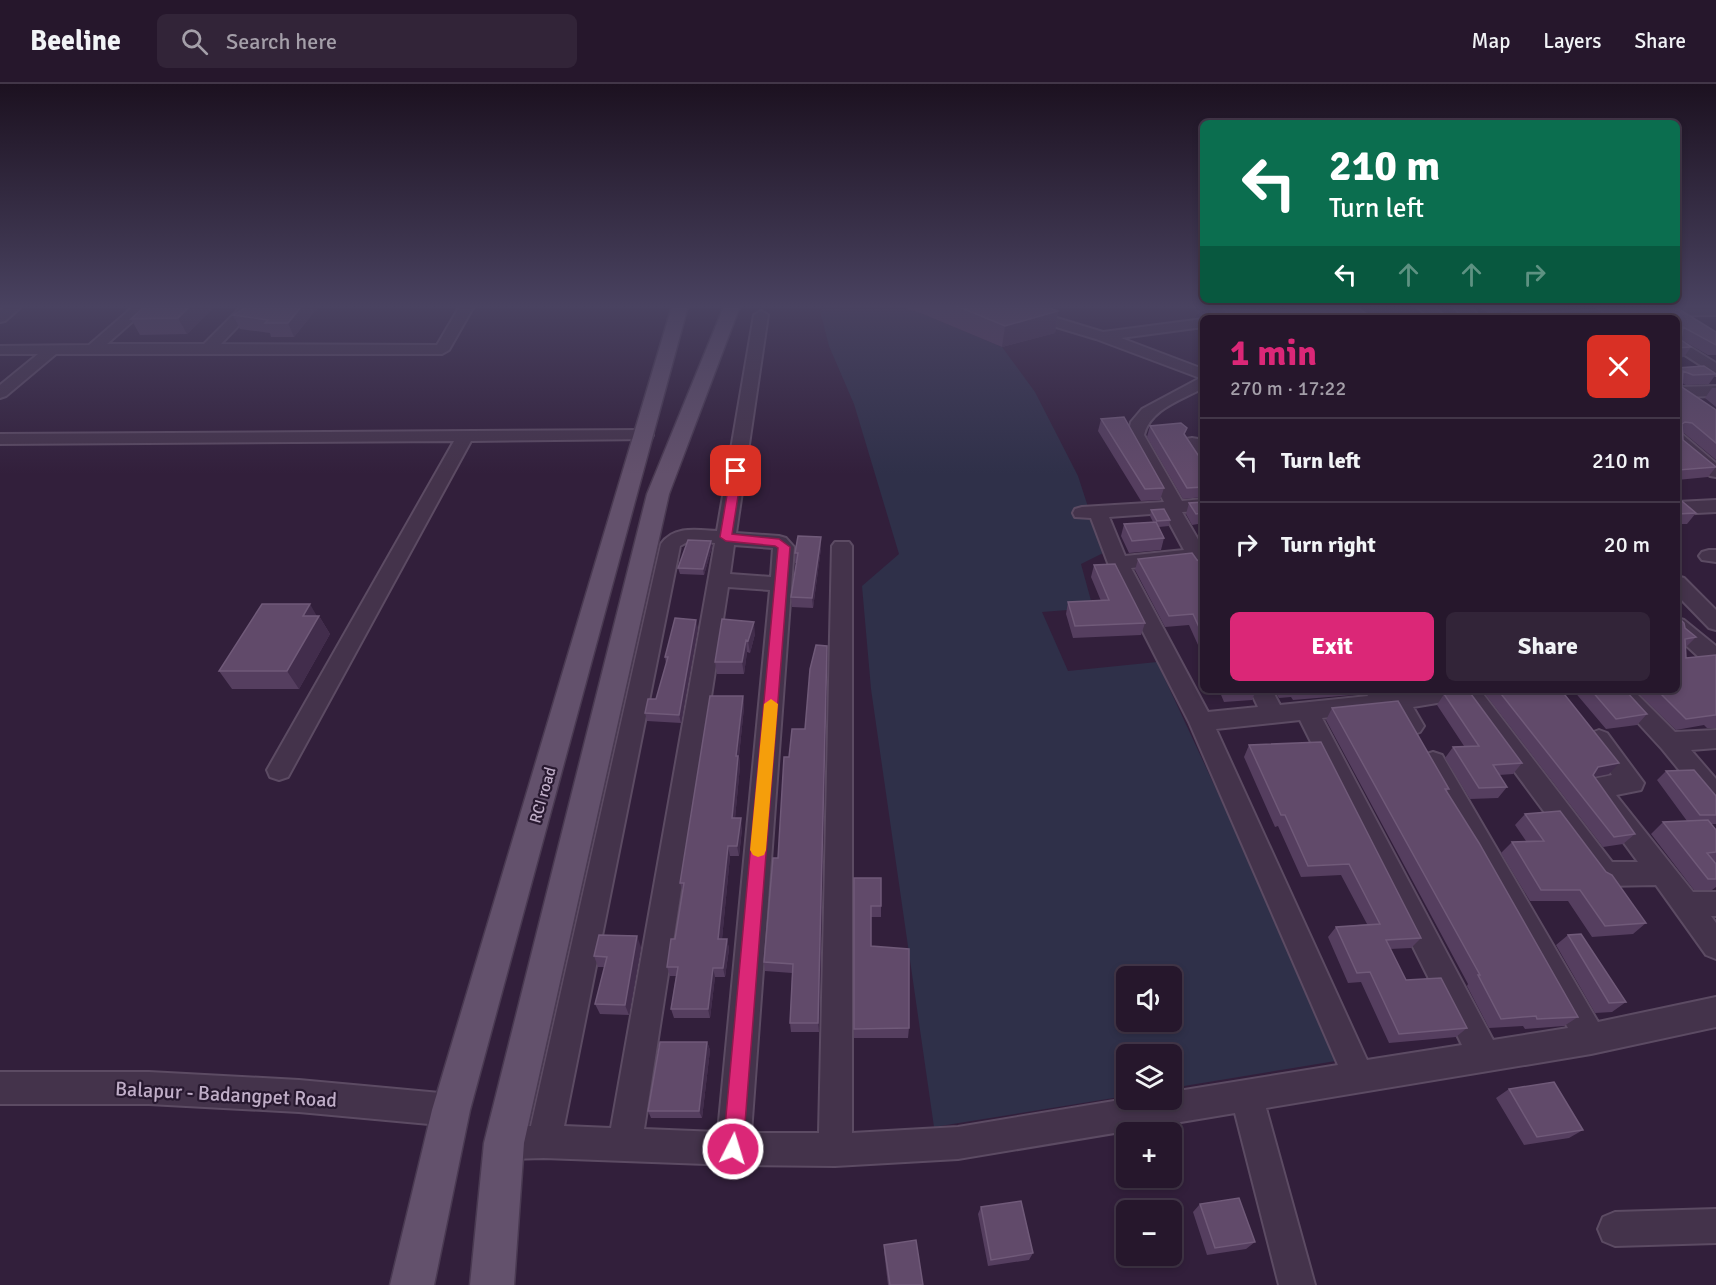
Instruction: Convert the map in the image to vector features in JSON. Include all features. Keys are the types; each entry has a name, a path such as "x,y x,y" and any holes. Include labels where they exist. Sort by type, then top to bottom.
{"main road":[{"name":"RCI road","path":"412,1285 451,1110 664,362"},
{"path":"492,1285 504,1143 658,494 708,362"}],"street":[{"path":"0,393 7,381 35,362"},
{"path":"625,1144 719,580 753,362"},
{"path":"1168,362 1200,372"},
{"path":"1200,374 1148,412 1139,422 1136,435 1200,556"},
{"path":"1680,391 1716,391"},
{"path":"1680,392 1699,405"},
{"path":"0,448 460,445 645,435"},
{"path":"0,439 460,445"},
{"path":"1680,442 1716,472"},
{"path":"1192,443 1200,455"},
{"path":"279,770 460,445"},
{"path":"1200,505 1090,513 1201,722 1359,1078"},
{"path":"1680,506 1716,506"},
{"path":"544,1142 671,544 678,538 689,535 779,542 784,547 733,1149"},
{"path":"835,1150 842,546"},
{"path":"1118,563 1200,558"},
{"path":"719,580 780,584"},
{"path":"1680,586 1716,623"},
{"path":"1680,628 1713,655"},
{"path":"1680,659 1713,655"},
{"path":"1262,693 1273,715"},
{"path":"1201,722 1307,711 1387,696 1428,693"},
{"path":"1470,693 1605,874 1663,873"},
{"path":"1622,693 1670,742 1716,797"},
{"path":"1387,696 1591,1039"},
{"path":"1307,711 1484,1055"},
{"path":"1587,726 1632,783 1597,787 1598,791 1663,873 1716,946"},
{"path":"1670,742 1716,739"},
{"path":"1686,904 1716,904"},
{"path":"504,1143 544,1142 733,1149 835,1150 958,1143 1591,1039 1716,1012"},
{"name":"Balapur - Badangpet Road","path":"0,1088 149,1088 299,1096 451,1110"},
{"path":"1247,1097 1297,1285"},
{"path":"1615,1230 1716,1227"}],"shaded area":[{"path":"836,362 1013,362 1035,392 1078,476 1103,553 1081,564 1093,608 1042,612 1068,671 1157,662 1342,1060 1182,1086 1182,1044 1116,1044 1116,1098 934,1127 871,689 862,586 899,554 854,404"}],"building":[{"path":"1704,366 1716,374 1693,375 1683,371 1682,387 1716,410 1716,443 1692,423 1682,424 1683,440 1716,467 1680,470 1680,368"},
{"path":"1124,417 1164,488 1145,489 1101,419"},
{"path":"1181,423 1187,428 1184,434 1200,455 1200,487 1187,488 1150,426"},
{"path":"1680,500 1696,513 1680,514"},
{"path":"1200,502 1200,513 1196,514 1189,503"},
{"path":"1164,509 1170,520 1157,521 1151,510"},
{"path":"1156,522 1164,538 1132,541 1124,524"},
{"path":"798,536 821,537 812,598 791,597 798,553 795,553"},
{"path":"688,540 711,541 703,569 678,568"},
{"path":"1192,553 1200,561 1200,629 1193,614 1169,616 1138,559"},
{"path":"1115,564 1145,623 1075,626 1068,602 1109,600 1094,565"},
{"path":"262,604 310,604 303,616 319,616 287,671 219,671"},
{"path":"675,618 696,620 679,715 645,713 648,699 656,699 668,657 665,657"},
{"path":"722,619 754,622 748,641 746,640 742,662 715,662"},
{"path":"1680,619 1685,628 1696,637 1685,639 1686,658 1716,655 1716,715 1686,719 1660,693 1680,693"},
{"path":"816,645 827,646 818,1023 790,1023 793,964 764,962 773,858 778,858 784,757 789,757 792,729 805,729 810,669"},
{"path":"1470,693 1522,763 1493,765 1507,787 1479,788 1453,747 1479,746 1444,694"},
{"path":"1500,693 1563,693 1619,763 1598,767 1593,775 1635,834 1614,837"},
{"path":"1594,693 1628,693 1647,714 1616,719"},
{"path":"710,696 743,696 732,818 741,818 737,846 728,846 718,939 727,939 723,968 713,968 708,1009 671,1009 678,967 667,967 671,939 675,939 684,883 680,883"},
{"path":"1398,701 1449,789 1445,789 1479,843 1578,1017 1537,1019 1536,1016 1501,1019 1478,975 1480,975 1332,708"},
{"path":"1321,742 1421,938 1386,940 1406,980 1441,978 1467,1028 1399,1034 1370,972 1357,973 1336,927 1380,924 1349,864 1308,866 1285,815 1281,815 1249,745"},
{"path":"1694,770 1716,796 1716,815 1700,815 1666,771"},
{"path":"1560,811 1606,872 1612,875 1646,923 1605,926 1580,890 1541,890 1512,842 1544,841 1525,814"},
{"path":"1708,820 1716,830 1716,852 1707,853 1716,864 1716,879 1708,879 1663,822"},
{"path":"854,878 881,878 881,906 871,906 871,946 909,949 909,1028 854,1029"},
{"path":"1581,934 1626,1002 1609,1003 1568,935"},
{"path":"599,935 637,936 625,1005 595,1004 607,957 594,956"},
{"path":"660,1042 707,1042 699,1111 648,1111"},
{"path":"1554,1082 1583,1130 1537,1137 1509,1089"},
{"path":"1239,1198 1255,1242 1215,1248 1200,1204"},
{"path":"1021,1201 1033,1253 991,1260 981,1207"},
{"path":"916,1240 923,1285 890,1285 884,1245"}],"slow traffic":[{"path":"758,850 771,704"}],"route":[{"path":"733,1149 784,547 779,542 726,537 736,471"}]}
